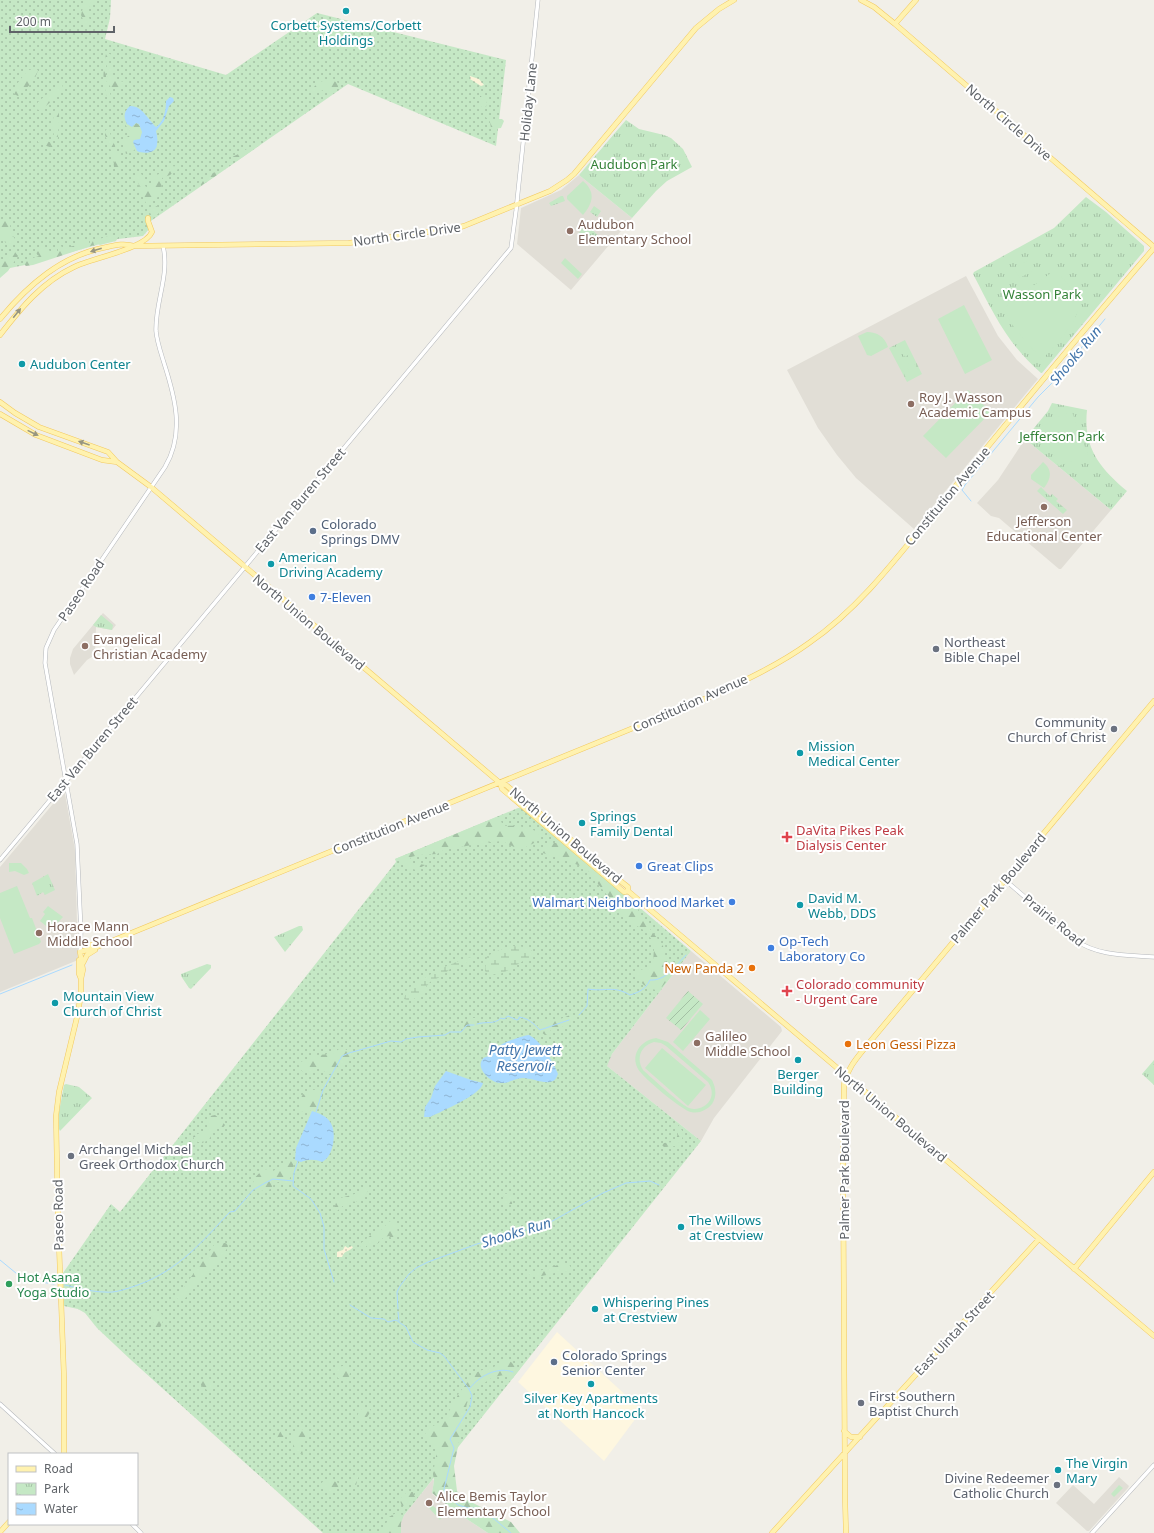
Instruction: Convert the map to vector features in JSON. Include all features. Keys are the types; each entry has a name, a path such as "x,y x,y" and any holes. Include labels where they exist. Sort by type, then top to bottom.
{"main road":[{"name":"North Circle Drive","path":"0,319 10,306 34,283 61,264 98,248 122,244 134,246 163,246 349,243 456,228 517,205 554,188 574,174 696,28 713,13 734,0"},
{"name":"North Circle Drive","path":"861,0 874,7 895,24 1154,247"},
{"path":"895,24 916,0"},
{"path":"134,246 146,240 150,235 152,229 148,218"},
{"name":"North Circle Drive","path":"0,335 29,300 53,279 87,261 121,252 134,246"},
{"name":"Constitution Avenue","path":"80,952 97,947 714,695 775,664 810,643 848,610 884,573 1154,247"},
{"name":"North Union Boulevard","path":"0,402 39,427 108,452 117,462 151,488 500,783 502,788 624,892 628,892 1154,1336"},
{"name":"North Union Boulevard","path":"0,414 22,428 41,437 102,460 117,462"},
{"name":"Palmer Park Boulevard","path":"846,1533 844,1454 843,1157 844,1087 846,1076 849,1068 862,1051 1154,701"},
{"path":"81,943 90,945 104,944"},
{"path":"84,970 85,958 97,947"},
{"name":"Paseo Road","path":"64,1453 64,1386 56,1116 58,1096 78,1013 81,993 81,979 84,970 80,952"},
{"name":"Paseo Road","path":"80,952 78,958 79,974 81,979"},
{"path":"1074,1269 1154,1172"},
{"name":"East Uintah Street","path":"772,1533 1039,1239"},
{"path":"844,1430 851,1437 860,1437"},
{"path":"0,1532 8,1523"},
{"path":"776,1528 781,1533"}],"street":[{"name":"Holiday Lane","path":"517,205 538,0"},
{"name":"East Van Buren Street","path":"0,860 508,251 513,240 517,205"},
{"name":"Paseo Road","path":"80,952 81,943 77,848 45,663 45,653 48,642 54,630 151,488 169,459 174,444 177,430 175,401 156,332 166,268 166,256 163,246"},
{"name":"Prairie Road","path":"1005,880 1075,940 1085,946 1106,954 1154,958"},
{"path":"0,1404 54,1453"},
{"path":"1092,1533 1154,1465"},
{"path":"133,1525 142,1533"}],"shaded area":[{"name":"Audubon Elementary School","path":"579,175 632,218 571,290 517,244 521,208 561,190"},
{"name":"Roy J. Wasson Academic Campus","path":"966,276 998,336 1017,360 1038,379 914,529 856,478 837,455 818,428 787,370"},
{"name":"Jefferson Educational Center","path":"1025,439 1111,510 1061,569 1059,569 999,518 991,516 977,503 998,480"},
{"name":"Evangelical Christian Academy","path":"103,613 116,625 112,630 96,627 95,655 87,660 74,675 70,664 73,649"},
{"path":"63,792 65,794 75,850 78,960 0,992 0,867"},
{"name":"Galileo Middle School","path":"691,951 781,1027 782,1031 714,1118 701,1141 607,1066 612,1054"},
{"path":"557,1332 642,1410 604,1461 518,1382"},
{"path":"1119,1477 1129,1486 1128,1488 1089,1531 1087,1531 1056,1503 1073,1485 1094,1504"},
{"name":"Alice Bemis Taylor Elementary School","path":"433,1479 432,1494 488,1533 390,1533"}],"green space":[{"path":"0,0 111,0 110,18 105,39 226,75 317,13 506,60 496,146 348,84 148,223 150,228 143,236 118,239 25,265 0,270"},
{"path":"85,0 92,0 87,12 91,23 85,24 81,15"},
{"path":"106,54 111,54 106,65 106,80 111,96 107,96 105,91 104,70"},
{"path":"111,67 114,70 111,78 125,82 125,89 119,87 111,88 107,77 108,69"},
{"path":"32,69 38,70 33,81 18,96 14,94 13,89 27,71"},
{"path":"331,79 338,83 338,87 334,91 328,92 326,89 316,93 311,90 319,82"},
{"path":"60,83 63,86 55,97 46,106 38,110 36,108 38,102"},
{"path":"488,95 486,107 483,109 480,105 480,96"},
{"path":"55,110 58,110 59,113 58,142 56,142 53,130"},
{"path":"487,114 492,119 502,119 504,121 501,128 491,128 490,122 485,116"},
{"name":"Audubon Park","path":"626,120 639,129 671,138 683,149 692,167 667,181 632,218 579,175"},
{"path":"125,121 132,127 136,123 138,124 142,133 140,139 137,139 133,146 135,150 126,154 122,140 130,135 130,132 125,124"},
{"path":"106,129 110,133 121,162 119,167 114,167 113,156 105,135"},
{"path":"38,139 50,142 56,146 53,148 40,144"},
{"path":"258,144 260,145 237,161 233,160 232,157"},
{"path":"174,166 178,169 170,175 162,178 163,183 157,198 151,202 148,207 142,195 136,175 140,173 142,175 145,186 148,188 151,186 152,177 159,174 160,171 167,171"},
{"path":"217,172 217,175 202,185 198,185 199,182 207,176"},
{"path":"583,181 590,189 592,198 583,215 567,199 567,196"},
{"path":"563,196 565,201 551,206 549,203"},
{"name":"Wasson Park","path":"1086,197 1106,212 1144,246 1144,251 1041,373 1010,339 973,274 974,272 1054,228"},
{"path":"156,206 160,209 160,212 153,218 148,209"},
{"path":"594,206 601,211 597,217 590,212"},
{"path":"7,217 11,221 10,231 15,239 12,243 6,243 0,237 0,220"},
{"path":"586,224 601,238 598,241 592,236 587,242 578,234"},
{"path":"117,235 118,237 116,241 100,245 96,243 96,241 100,239"},
{"path":"87,239 88,243 93,241 94,245 33,265 26,266 23,263 39,256 36,251 44,248 56,252 60,246 65,248 77,245 79,240"},
{"path":"15,252 18,256 8,271 0,278 0,262 10,253"},
{"path":"565,258 582,274 578,279 561,263"},
{"path":"1026,261 1033,270 1020,278 1014,269"},
{"path":"1055,270 1072,291 1078,306 1077,312 1070,327 1042,360 1011,323 1006,309 1008,304"},
{"path":"964,305 992,360 965,374 938,319"},
{"path":"867,332 880,336 885,340 888,347 871,356 867,355 858,336"},
{"path":"905,340 922,374 907,382 889,348"},
{"path":"904,344 910,354 905,357 899,346"},
{"path":"897,347 903,358 898,361 892,350"},
{"path":"913,361 919,372 914,374 908,363"},
{"path":"906,365 911,376 906,378 901,367"},
{"path":"968,390 991,412 946,458 923,436"},
{"name":"Jefferson Park","path":"1052,403 1087,410 1086,423 1088,435 1095,456 1109,474 1127,491 1111,510 1025,439 1048,411"},
{"path":"1072,412 1088,455 1058,466 1042,423"},
{"path":"1043,462 1050,471 1048,481 1044,488 1031,479 1031,475"},
{"path":"1041,487 1050,496 1052,494 1058,499 1056,501 1067,510 1063,514 1037,491"},
{"path":"101,615 113,625 112,630 93,625"},
{"path":"518,808 522,808 691,951 612,1054 607,1066 701,1141 390,1533 323,1533 131,1360 97,1328 85,1313 78,1309 64,1306 63,1273 111,1204 120,1212 396,862 395,859"},
{"path":"499,816 503,826 522,827 540,833 534,843 524,848 514,847 502,841 444,850 437,854 411,857 410,860 413,863 425,865 416,870 410,868 402,861 397,861 395,859"},
{"path":"563,843 639,906 638,913 663,946 666,964 683,960 659,991 644,985 639,980 635,972 646,968 653,962 654,949 652,940 645,931 634,924 620,911 598,884 592,874 581,866 540,852 545,844"},
{"path":"9,863 21,863 29,873 24,875 15,871 9,872"},
{"path":"48,874 55,890 45,895 43,892 37,896 32,883"},
{"path":"17,886 41,942 14,954 0,918 0,893"},
{"path":"48,906 63,917 51,930 40,921 45,914 43,912"},
{"path":"302,926 303,930 285,952 274,937"},
{"path":"511,946 525,947 534,952 530,958 509,970 493,975 487,973 485,971 487,956"},
{"path":"475,956 477,959 450,969 442,976 430,982 419,996 410,1001 404,999 407,989 423,979 448,965"},
{"path":"207,964 211,965 211,968 191,989 189,988 181,974"},
{"path":"688,991 703,1004 681,1030 666,1018"},
{"path":"700,1010 710,1019 683,1051 673,1042"},
{"path":"570,1015 573,1022 551,1030 548,1034 545,1035 536,1028 543,1019 554,1021"},
{"path":"475,1018 475,1027 470,1029 463,1026 463,1021"},
{"path":"656,1038 668,1042 712,1080 715,1095 714,1101 710,1106 703,1111 691,1112 680,1106 663,1093 641,1073 636,1064 636,1054 642,1045 651,1039","holes":["654,1042 661,1043 708,1082 712,1096 704,1106 698,1109 692,1109 685,1106 643,1070 640,1062 641,1053 649,1044"]},
{"path":"662,1048 706,1085 688,1106 645,1068"},
{"path":"339,1049 345,1049 355,1055 346,1060 336,1073 329,1074 316,1067 310,1072 304,1073 300,1069 298,1063 317,1055 332,1054"},
{"path":"1154,1060 1154,1085 1142,1074"},
{"path":"66,1084 79,1087 92,1098 60,1131 59,1112 64,1085"},
{"path":"319,1089 323,1095 319,1109 305,1112 301,1111 300,1101 303,1095 309,1091"},
{"path":"215,1115 225,1125 222,1129 214,1128 209,1140 202,1143 195,1141 193,1136 207,1130 209,1125 207,1121 210,1116"},
{"path":"677,1124 684,1133 682,1139 676,1146 664,1147 661,1144 674,1142 676,1139 678,1133"},
{"path":"288,1160 293,1162 293,1168 288,1185 282,1181 275,1183 269,1190 260,1191 252,1187 256,1176 260,1173 266,1169 272,1172"},
{"path":"362,1187 366,1188 368,1191 364,1196 356,1202 344,1205 337,1211 334,1210 337,1199 358,1193"},
{"path":"504,1194 509,1194 511,1196 513,1199 512,1204 505,1204 503,1199"},
{"path":"390,1221 395,1222 397,1229 397,1236 394,1240 389,1236 384,1237 377,1244 369,1243 364,1249 361,1248 360,1244 371,1235 382,1229"},
{"path":"220,1242 229,1244 222,1257 202,1277 183,1301 176,1298 214,1245"},
{"path":"561,1264 569,1264 571,1268 568,1271 541,1276 526,1273 539,1271"},
{"path":"158,1311 161,1313 163,1320 158,1331 155,1329 151,1314"},
{"path":"507,1359 520,1369 512,1379 504,1375 493,1377 477,1388 467,1403 454,1466 457,1491 467,1500 511,1522 520,1533 488,1533 456,1512 432,1493 434,1481 433,1474 437,1450 424,1437 427,1429 437,1424 447,1415 459,1393 475,1373 492,1368"},
{"path":"343,1366 348,1368 350,1373 348,1378 343,1380 338,1378 336,1373 338,1368"},
{"path":"201,1381 211,1381 213,1387 208,1391 201,1385"},
{"path":"368,1407 371,1411 367,1417 361,1420 358,1415 359,1410"},
{"path":"296,1430 307,1430 308,1434 299,1446 303,1452 301,1454 294,1449 292,1435"},
{"path":"282,1431 285,1434 284,1439 279,1443 276,1440"},
{"path":"357,1472 361,1472 361,1474 356,1485 351,1479"},
{"path":"329,1478 338,1483 339,1486 333,1492 326,1491 322,1488 321,1484 324,1480"},
{"path":"1119,1485 1123,1488 1114,1497 1111,1494"},
{"path":"408,1492 413,1492 415,1497 409,1504 402,1506 400,1501 402,1495"},
{"path":"432,1505 444,1515 440,1520 429,1508"},
{"path":"394,1514 404,1515 401,1523 401,1533 382,1533 389,1517"}],"sand":[{"path":"470,76 479,79 484,85 481,86 470,79"},
{"path":"345,1246 348,1248 351,1246 353,1247 342,1257 337,1257 337,1252 343,1250"}],"water":[{"path":"170,97 173,98 174,101 169,106 164,121 156,131 157,139 155,150 143,153 137,151 133,142 134,140 140,139 142,132 139,124 136,123 132,127 127,124 125,119 126,110 130,106 138,108 156,127 163,119 166,101"},
{"name":"Patty Jewett Reservoir","path":"529,1035 538,1042 550,1057 558,1074 555,1080 550,1082 542,1082 523,1078 506,1083 500,1083 493,1081 485,1075 481,1064 485,1057 491,1055 500,1045 504,1043"},
{"path":"446,1071 483,1083 481,1088 476,1093 460,1102 430,1117 424,1117 425,1107 431,1098 435,1086"},
{"path":"312,1111 323,1116 330,1122 334,1132 333,1144 326,1159 322,1162 317,1160 306,1160 301,1162 295,1160 296,1148"}],"waterway":[{"name":"Shooks Run","path":"971,501 962,490 965,485 1105,319"},
{"name":"Shooks Run","path":"579,1015 587,1006 588,989 614,989 630,995 639,992 650,980 656,980 666,975 686,955"},
{"path":"0,994 72,965"},
{"name":"Shooks Run","path":"477,1024 493,1022 501,1018 504,1019 508,1016 517,1020 519,1017 528,1020 540,1030 569,1020"},
{"name":"Shooks Run","path":"316,1112 323,1090 342,1056 391,1041 401,1042 406,1039 445,1035 450,1032 461,1032 467,1025 474,1025"},
{"name":"Shooks Run","path":"298,1161 294,1173 293,1186 311,1199 320,1213 324,1227 324,1249 334,1282"},
{"name":"Shooks Run","path":"65,1285 90,1291 112,1292 147,1281 160,1275 195,1249 230,1212 235,1211 253,1190 273,1179 293,1181"},
{"name":"Shooks Run","path":"398,1309 397,1292 400,1286 409,1274 416,1268 428,1262 477,1244 547,1224 603,1193 626,1183 650,1181 659,1185"},
{"name":"Shooks Run","path":"0,1260 22,1278"},
{"name":"Shooks Run","path":"34,1281 54,1284"},
{"name":"Shooks Run","path":"350,1305 371,1318 384,1319 388,1322 396,1320 406,1327 413,1342 427,1350 440,1353 444,1356 469,1389 472,1396 470,1407 450,1439 454,1448 444,1489 445,1493 458,1505 474,1508 493,1518 511,1533"},
{"name":"Shooks Run","path":"398,1312 399,1321"},
{"name":"Shooks Run","path":"470,1388 478,1380 489,1373 501,1370 513,1372"}],"place":[{"name":"Corbett Systems/Corbett Holdings","path":"346,11"},
{"name":"Audubon Elementary School","path":"570,231"},
{"name":"Audubon Center","path":"22,364"},
{"name":"Roy J. Wasson Academic Campus","path":"911,404"},
{"name":"Jefferson Educational Center","path":"1044,507"},
{"name":"Colorado Springs DMV","path":"313,531"},
{"name":"American Driving Academy","path":"271,564"},
{"name":"7-Eleven","path":"312,597"},
{"name":"Evangelical Christian Academy","path":"85,646"},
{"name":"Northeast Bible Chapel","path":"936,649"},
{"name":"Community Church of Christ","path":"1114,729"},
{"name":"Mission Medical Center","path":"800,753"},
{"name":"Springs Family Dental","path":"582,823"},
{"name":"DaVita Pikes Peak Dialysis Center","path":"787,837"},
{"name":"Great Clips","path":"639,866"},
{"name":"Walmart Neighborhood Market","path":"732,902"},
{"name":"David M. Webb, DDS","path":"800,905"},
{"name":"Horace Mann Middle School","path":"39,933"},
{"name":"Op-Tech Laboratory Co","path":"771,948"},
{"name":"New Panda 2","path":"752,968"},
{"name":"Colorado community - Urgent Care","path":"787,991"},
{"name":"Mountain View Church of Christ","path":"55,1003"},
{"name":"Galileo Middle School","path":"697,1043"},
{"name":"Leon Gessi Pizza","path":"848,1044"},
{"name":"Berger Building","path":"798,1060"},
{"name":"Archangel Michael Greek Orthodox Church","path":"71,1156"},
{"name":"The Willows at Crestview","path":"681,1227"},
{"name":"Hot Asana Yoga Studio","path":"9,1284"},
{"name":"Whispering Pines at Crestview","path":"595,1309"},
{"name":"Colorado Springs Senior Center","path":"554,1362"},
{"name":"Silver Key Apartments at North Hancock","path":"591,1384"},
{"name":"First Southern Baptist Church","path":"861,1403"},
{"name":"The Virgin Mary","path":"1058,1470"},
{"name":"Divine Redeemer Catholic Church","path":"1057,1485"},
{"name":"Alice Bemis Taylor Elementary School","path":"429,1503"}]}
